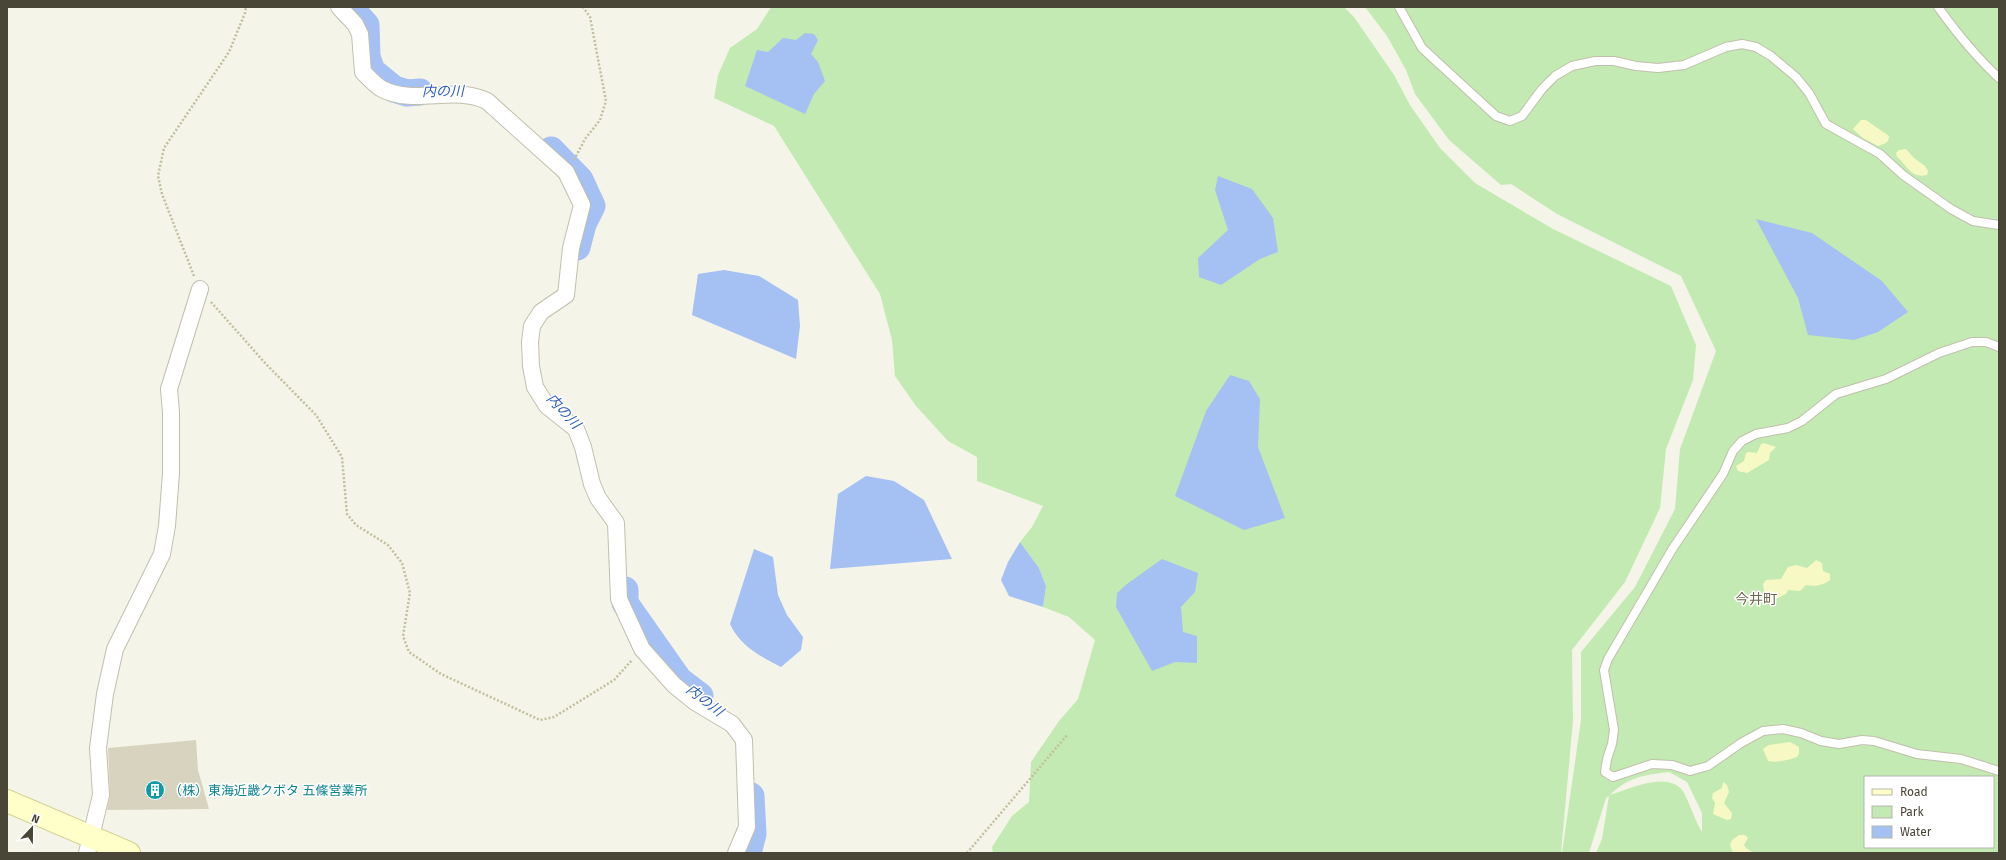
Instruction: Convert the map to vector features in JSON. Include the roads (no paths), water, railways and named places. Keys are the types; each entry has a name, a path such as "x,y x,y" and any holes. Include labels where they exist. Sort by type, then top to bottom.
{"street":[{"path":"339,7 355,24 360,34 363,72 380,88 399,96 475,95 488,101 566,172 582,205 571,248 566,295 541,312 532,326 530,342 531,366 535,387 547,406 576,429 583,447 592,484 598,498 616,523 619,599 642,649 674,685 695,702 732,724 744,740 747,827 736,853"},
{"path":"89,845 101,795 98,748 104,694 115,649 162,554 167,526 170,473 169,389 200,289"},
{"path":"7,801 89,845 129,853"}],"lane":[{"path":"1399,7 1422,48 1496,116 1510,120 1522,116 1542,89 1554,76 1572,66 1595,61 1614,61 1636,66 1658,68 1684,65 1726,47 1742,44 1756,47 1771,56 1796,77 1809,93 1826,124 1880,154 1903,175 1951,209 1973,221 1999,225"},
{"path":"1938,7 1953,28 1987,67 1999,78"},
{"path":"1999,347 1986,342 1972,342 1939,353 1886,378 1836,394 1807,417 1788,428 1756,434 1742,441 1733,451 1723,474 1673,548 1611,651 1604,670 1614,730 1612,744 1606,759 1605,772 1613,777 1652,764 1672,765 1690,771 1708,766 1741,743 1763,731 1783,729 1801,733 1821,741 1839,744 1862,740 1874,740 1917,754 1961,759 1999,771"}],"water":[{"path":"805,33 814,34 818,40 811,54 818,62 825,81 814,94 805,114 745,86 757,50 768,52 783,38 796,40"},
{"path":"1218,176 1252,189 1273,218 1278,252 1260,259 1221,285 1199,277 1198,258 1228,230 1215,190"},
{"path":"1756,219 1812,233 1882,281 1908,312 1878,332 1854,340 1808,335 1798,298"},
{"path":"724,270 759,276 798,300 800,326 796,359 692,315 698,274"},
{"path":"1230,375 1249,381 1260,399 1258,447 1285,518 1244,530 1175,496 1206,411"},
{"path":"866,476 894,481 924,500 952,559 830,569 838,494"},
{"path":"1020,542 1039,568 1046,586 1043,607 1009,596 1001,580 1008,562"},
{"path":"754,549 773,557 778,595 787,615 803,637 801,650 781,667 751,650 734,632 730,624"},
{"path":"1162,559 1198,573 1195,592 1181,607 1183,632 1197,636 1197,663 1175,662 1152,671 1116,607 1117,593"}],"waterway":[{"name":"内の川","path":"346,7 357,15 366,25 367,57 372,71 394,89 407,93 420,92"},
{"name":"内の川","path":"551,150 580,180 592,206 583,224 577,247"},
{"name":"内の川","path":"625,590 625,603 679,680 700,696"},
{"name":"内の川","path":"748,853 753,834 751,796"}],"place":[{"name":"（株）東海近畿クボタ 五條営業所","path":"155,790"}],"district":[{"name":"今井町","path":"1756,599"}]}
